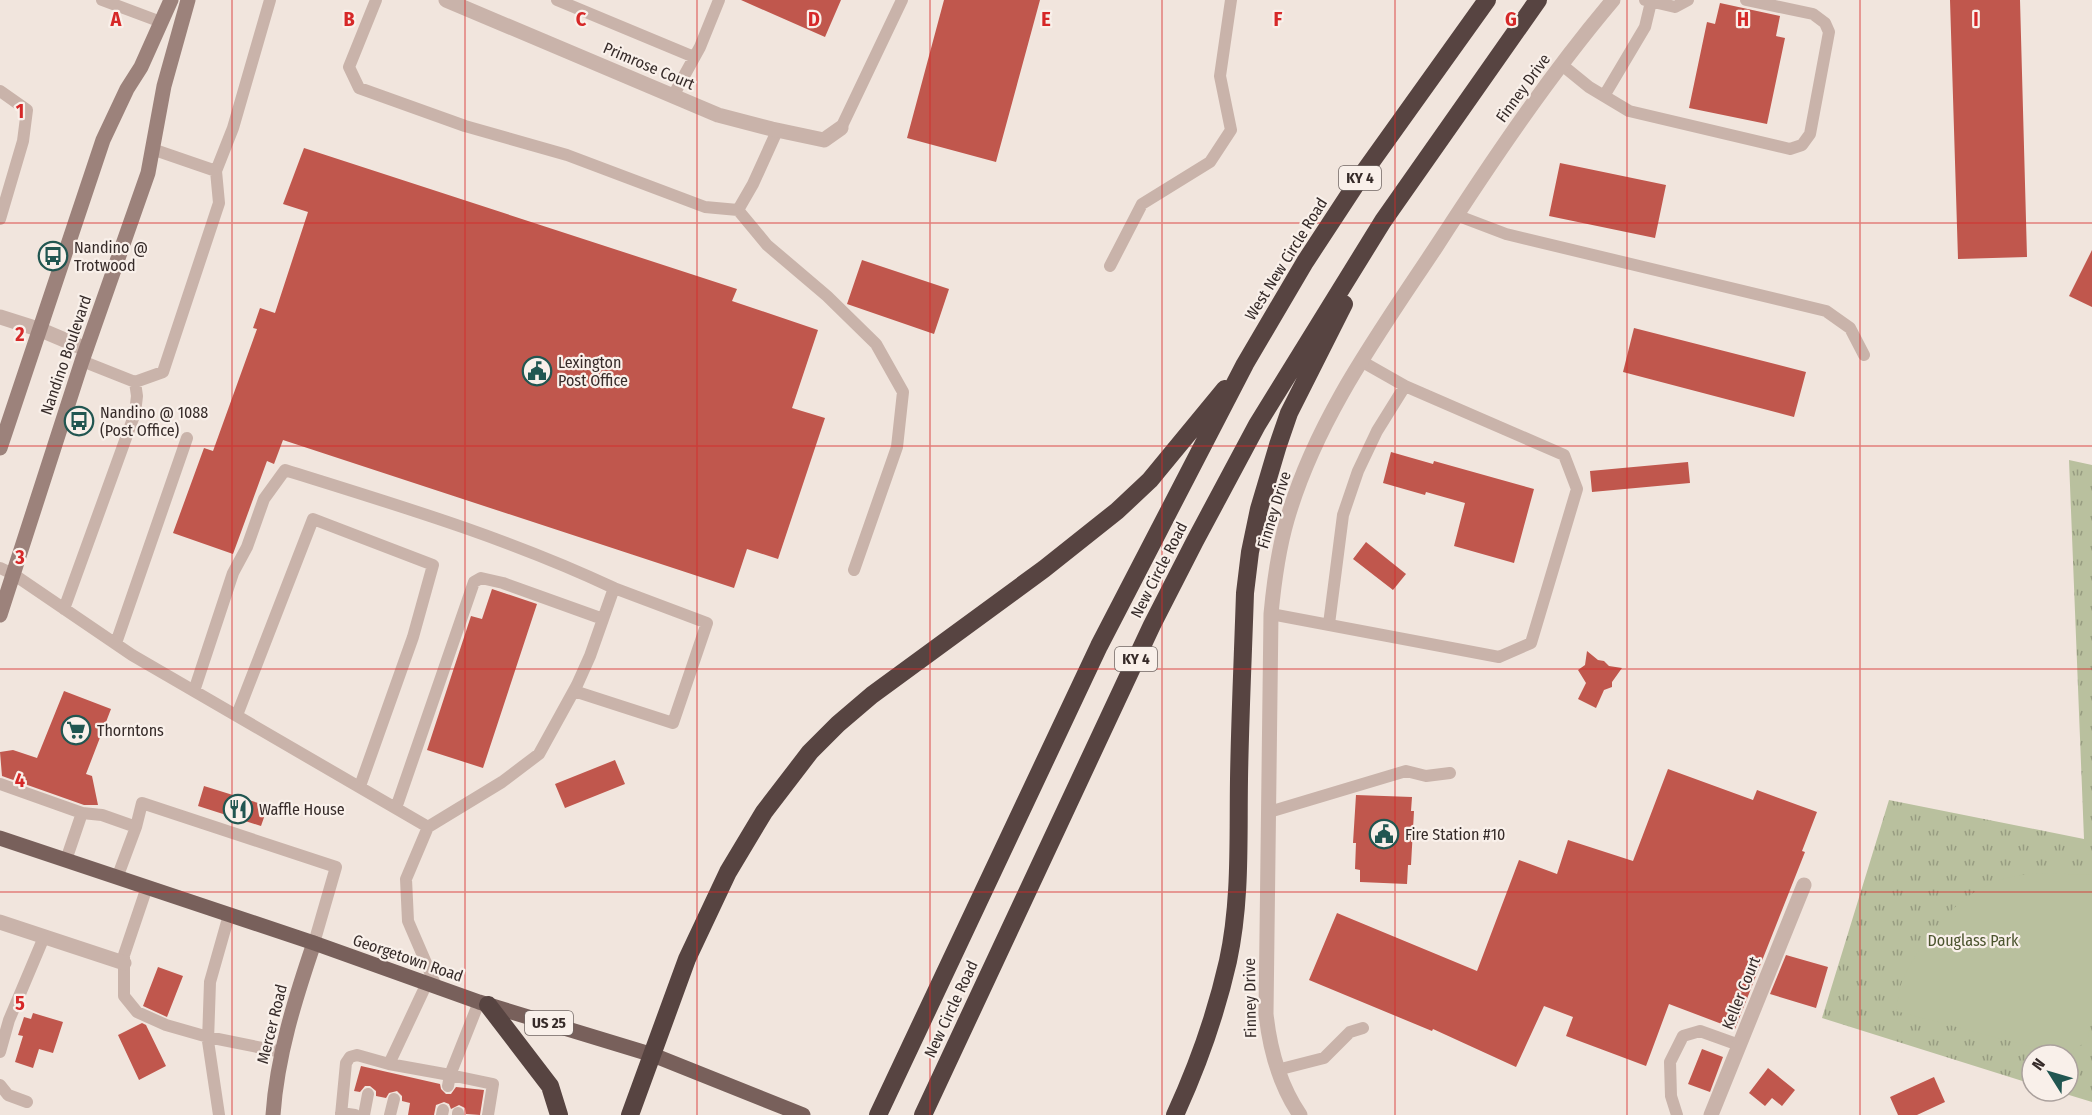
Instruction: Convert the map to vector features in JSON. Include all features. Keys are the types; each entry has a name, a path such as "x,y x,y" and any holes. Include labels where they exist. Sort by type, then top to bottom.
{"highway":[{"name":"West New Circle Road","path":"1245,364 1305,261 1487,0"},
{"name":"KY 4","path":"1383,221 1538,0"},
{"path":"1175,1115 1193,1077 1215,1014 1228,959 1235,913 1245,593 1250,552 1259,509 1289,413 1316,362 1383,221"},
{"name":"New Circle Road","path":"923,1115 1067,804 1195,541 1257,425 1383,221"},
{"path":"630,1115 687,959 728,872 764,812 810,752 872,695 1117,511 1150,480 1245,364"},
{"name":"New Circle Road","path":"878,1115 1099,646 1245,364"},
{"path":"483,1003 550,1086 559,1115"}],"main road":[{"name":"Georgetown Road","path":"0,838 483,1003 653,1055 803,1115"}],"street":[{"name":"Nandino Boulevard","path":"0,448 103,140 127,89 141,67 171,0"},
{"name":"Nandino Boulevard","path":"0,615 7,571 148,173 164,86 188,0"},
{"name":"Primrose Court","path":"446,0 718,115 824,140 841,128"},
{"name":"Finney Drive","path":"1300,1115 1277,1070 1269,1044 1266,1014 1270,614 1280,548 1293,500 1313,450 1336,403 1361,361 1456,215 1562,64 1613,0"},
{"path":"161,22 180,28"},
{"path":"0,317 41,330 84,355"},
{"name":"Keller Court","path":"1711,1115 1804,885"},
{"path":"0,922 124,963"},
{"name":"Mercer Road","path":"273,1115 282,1052 292,1009 314,944"}],"lane":[{"path":"103,0 161,22"},
{"path":"84,355 135,382 163,372 219,203 216,171 233,128 270,0"},
{"path":"376,0 350,67 359,88 465,126 567,155 705,207 738,210 767,245 827,296 876,344 903,392 897,447 854,570"},
{"path":"557,0 694,57"},
{"path":"673,96 694,57 719,0"},
{"path":"841,128 902,0"},
{"path":"1110,266 1142,204 1210,162 1231,130 1220,76 1231,0"},
{"path":"1604,96 1644,27 1648,1 1676,7 1688,0"},
{"path":"1562,64 1589,87 1629,111 1790,149 1802,145 1810,134 1829,32 1826,23 1813,14 1746,0"},
{"path":"0,91 27,110 23,141 0,219"},
{"path":"738,210 753,184 777,130"},
{"path":"152,149 216,171"},
{"path":"1456,215 1506,234 1826,311 1850,328 1864,355"},
{"path":"1270,614 1499,657 1531,643 1576,489 1564,454 1406,386 1361,361"},
{"path":"64,609 135,412 137,396 135,382"},
{"path":"1329,624 1343,514 1358,471 1377,431 1406,386"},
{"path":"116,644 187,438"},
{"path":"194,691 233,573 247,546 264,499 285,470 447,520 707,623 673,723 574,691"},
{"path":"237,715 313,519 433,565 412,637 360,786"},
{"path":"7,571 132,656 428,827"},
{"path":"396,808 474,582 481,578 503,583 603,619"},
{"path":"396,1068 431,985 408,921 406,879 428,827 502,783 539,754 574,691 590,656 614,588"},
{"path":"1269,812 1406,771 1426,776 1450,773"},
{"path":"0,784 82,813 102,815 136,827"},
{"path":"117,878 136,827 142,803 336,867 314,944"},
{"path":"66,860 82,813"},
{"path":"147,887 124,956 124,996 137,1012 166,1025 208,1037 282,1052"},
{"path":"219,1115 208,1037 210,982 229,915"},
{"path":"0,1052 9,1020 44,937"},
{"path":"449,1080 483,1003"},
{"path":"1277,1070 1324,1058 1350,1032 1363,1028"},
{"path":"1677,1115 1671,1096 1670,1062 1683,1036 1700,1031 1739,1045"},
{"path":"355,1115 341,1114 346,1063 350,1057 357,1055 375,1065 431,1077 466,1083 493,1084 488,1115"},
{"path":"0,1085 8,1095 27,1102"},
{"path":"364,1115 368,1094"},
{"path":"390,1115 394,1099"}],"green space":[{"name":"Douglass Park","path":"2069,460 2092,465 2092,1102 2080,1098 2080,1043 2020,1043 2020,1080 1822,1018 1889,800 2084,839"},
{"path":"2043,873 2092,875 2092,1016 2087,1042 2080,1046 2080,1043 2020,1044 1896,1011 1902,983 1911,963 1944,918 1973,893 1989,884 2024,875"}],"building":[{"path":"741,0 841,0 825,37"},
{"path":"944,0 1040,0 996,162 907,138"},
{"path":"1950,0 2020,0 2027,257 1958,259"},
{"path":"1720,3 1780,16 1776,36 1785,38 1767,124 1689,108 1707,22 1715,24"},
{"path":"304,148 737,289 732,301 818,330 792,408 825,418 778,559 747,549 734,588 283,440 274,464 267,461 233,554 173,533 204,448 213,451 257,329 253,328 260,308 275,313 308,212 283,204"},
{"path":"1560,163 1666,185 1655,238 1549,216"},
{"path":"2092,250 2092,307 2069,296"},
{"path":"862,260 949,289 934,334 847,304"},
{"path":"1634,328 1806,372 1794,417 1623,372"},
{"path":"1391,452 1433,464 1434,461 1534,489 1514,563 1454,546 1465,503 1383,483"},
{"path":"1688,462 1690,483 1592,492 1590,471"},
{"path":"1366,542 1406,574 1393,590 1353,559"},
{"path":"492,589 537,604 483,768 427,750 471,616 482,619"},
{"path":"1587,651 1609,666 1622,668 1612,682 1612,687 1604,690 1596,708 1578,699 1586,683 1578,670 1585,665"},
{"path":"64,691 111,709 86,774 92,776 98,805 84,805 2,776 0,752 13,750 37,758"},
{"path":"615,760 625,784 565,808 555,784"},
{"path":"1668,769 1753,800 1757,790 1817,812 1802,851 1805,852 1735,1029 1669,1004 1646,1066 1566,1036 1573,1017 1544,1006 1516,1067 1433,1029 1432,1031 1309,980 1337,913 1477,971 1519,860 1557,874 1568,840 1633,861"},
{"name":"Waffle House","path":"204,786 268,806 261,826 198,806"},
{"path":"1356,795 1412,797 1411,811 1414,811 1411,865 1408,865 1407,884 1360,882 1360,870 1355,869 1356,843 1353,843"},
{"path":"1786,955 1828,967 1816,1008 1770,994"},
{"path":"158,967 183,976 167,1017 143,1006"},
{"path":"33,1013 63,1022 53,1053 39,1049 33,1068 15,1062 23,1036 18,1035 24,1017 31,1019"},
{"path":"142,1023 146,1025 166,1066 139,1080 118,1035"},
{"path":"1702,1049 1723,1057 1710,1092 1688,1084"},
{"path":"361,1066 440,1084 446,1094 451,1094 456,1087 484,1090 480,1115 466,1114 465,1108 459,1105 451,1109 449,1104 444,1102 436,1105 434,1115 408,1115 410,1103 402,1101 402,1096 397,1091 389,1093 386,1098 376,1096 376,1091 370,1086 365,1086 360,1092 354,1091"},
{"path":"1768,1068 1795,1090 1782,1106 1772,1098 1765,1106 1749,1093"},
{"path":"1934,1077 1945,1102 1917,1115 1898,1115 1890,1097"}],"place":[{"name":"Nandino @ Trotwood","path":"53,256"},
{"name":"Lexington Post Office","path":"537,371"},
{"name":"Nandino @ 1088 (Post Office)","path":"79,421"},
{"name":"Thorntons","path":"76,730"},
{"name":"Waffle House","path":"238,809"},
{"name":"Fire Station #10","path":"1384,834"}]}
